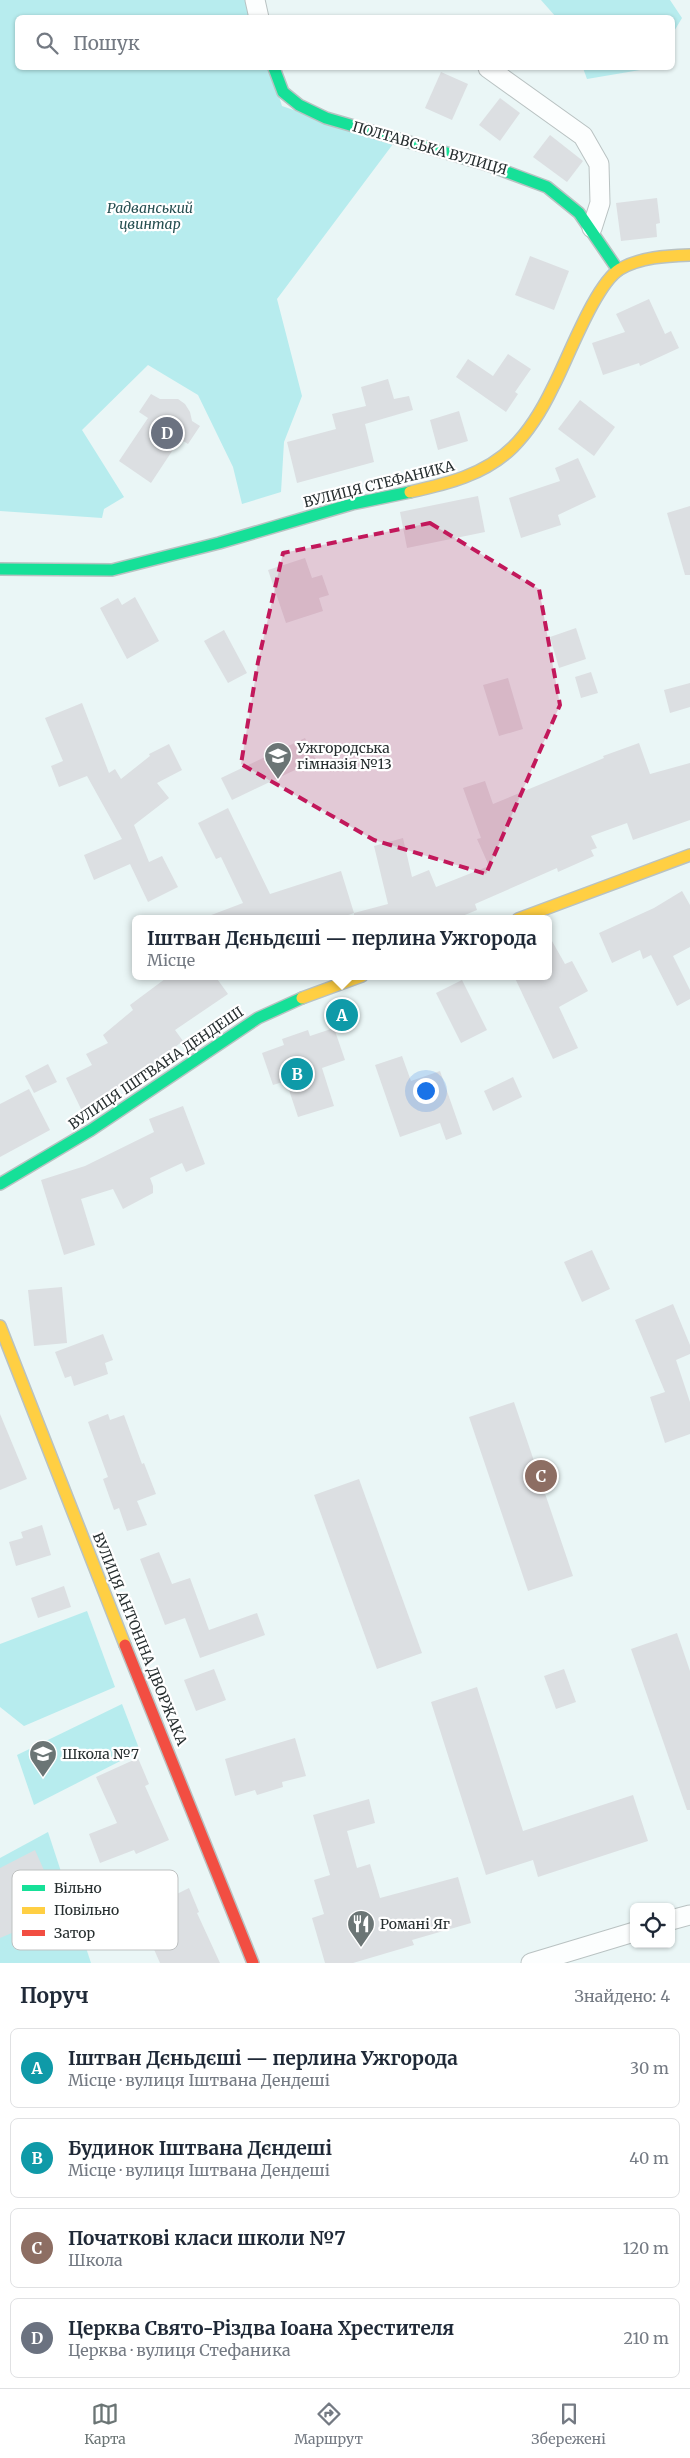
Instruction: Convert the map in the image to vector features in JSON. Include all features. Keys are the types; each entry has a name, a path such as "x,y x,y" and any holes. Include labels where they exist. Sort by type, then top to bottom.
{"street":[{"path":"255,0 258,15"},
{"name":"ПОЛТАВСЬКА ВУЛИЦЯ","path":"275,70 284,94 311,113 468,158 530,178 548,187 563,198 592,228 618,270"},
{"path":"491,70 584,136 599,164 600,203 592,228"},
{"name":"ВУЛИЦЯ СТЕФАНИКА","path":"0,568 35,571 112,570 220,544 352,504 454,482 479,471 512,448 528,428 553,388 572,342 602,290 618,270 636,262 663,256 690,255"},
{"path":"529,915 690,854"},
{"name":"ВУЛИЦЯ ІШТВАНА ДЕНДЕШІ","path":"0,1184 91,1130 212,1047 258,1018 291,1002 351,980"},
{"name":"ВУЛИЦЯ АНТОНІНА ДВОРЖАКА","path":"0,1326 142,1688 253,1963"},
{"path":"675,1919 690,1914"},
{"path":"531,1963 630,1933"}],"highlighted area":[{"path":"430,523 539,589 560,705 486,874 374,840 241,764 258,662 283,553"}],"green space":[{"name":"Радванський цвинтар","path":"0,0 249,0 254,15 15,15 15,70 271,70 282,106 393,144 277,299 302,396 284,442 281,492 242,504 233,467 198,395 148,365 82,430 124,497 104,509 102,518 0,511"},
{"path":"541,0 670,0 682,18 675,30 675,15 554,15"},
{"path":"584,70 640,70 587,79"},
{"path":"87,1611 115,1687 24,1726 0,1707 0,1644"},
{"path":"122,1704 140,1751 34,1805 17,1755"},
{"path":"48,1832 60,1870 12,1870 12,1950 87,1950 91,1963 0,1963 0,1858"}],"building":[{"path":"441,72 468,84 452,120 425,108"},
{"path":"500,98 520,113 500,141 479,125"},
{"path":"550,135 583,161 567,182 533,157"},
{"path":"657,198 660,223 656,224 657,237 621,241 616,203"},
{"path":"530,256 569,271 554,310 515,295"},
{"path":"649,299 665,334 671,331 679,348 640,366 639,363 603,375 592,343 625,332 616,314"},
{"path":"508,354 531,369 515,392 518,394 506,412 456,377 468,359 493,376"},
{"path":"388,379 394,399 409,396 413,410 365,424 374,462 297,483 287,442 336,429 332,414 366,406 361,387"},
{"path":"151,394 160,399 178,399 185,404 190,412 192,421 200,426 188,444 180,439 151,483 119,461 148,418 139,412"},
{"path":"580,400 615,427 594,456 558,429"},
{"path":"459,411 468,441 438,450 430,420"},
{"path":"578,458 596,497 558,515 561,525 521,538 509,498 560,481 555,468"},
{"path":"478,496 485,532 407,548 400,512"},
{"path":"690,506 690,575 685,575 667,513"},
{"path":"305,558 312,578 322,575 329,595 319,598 323,611 286,623 268,570"},
{"path":"135,597 159,641 127,659 100,608 118,598 122,605"},
{"path":"576,628 586,659 559,668 550,637"},
{"path":"224,630 247,673 228,683 204,641"},
{"path":"591,672 598,693 581,698 575,677"},
{"path":"508,678 523,729 499,736 483,685"},
{"path":"690,683 690,707 670,713 664,690"},
{"path":"82,703 109,773 115,769 121,779 150,756 149,754 169,744 182,770 157,783 169,798 134,825 149,862 162,856 178,887 148,902 130,864 94,880 84,855 122,839 87,776 59,787 51,766 63,761 45,718"},
{"path":"305,738 316,760 232,800 221,778"},
{"path":"639,743 650,774 690,763 690,820 633,840 627,823 591,836 597,848 591,850 594,856 558,872 557,868 475,904 477,910 465,915 354,915 354,913 388,904 374,846 403,838 412,877 429,870 436,887 489,866 477,839 481,838 463,788 485,781 493,804 604,758 603,756"},
{"path":"228,808 270,894 341,871 354,913 348,915 211,915 243,903 221,857 216,859 198,823"},
{"path":"682,891 690,905 690,947 673,956 690,990 690,999 677,1006 651,955 643,959 640,950 612,963 599,933 654,908"},
{"path":"552,941 565,964 572,961 588,991 559,1007 578,1048 553,1059 516,980 552,980"},
{"path":"164,980 218,980 228,994 175,1030 183,1041 129,1082 82,1111 66,1078 92,1065 86,1054 108,1043 103,1035 133,1010 130,1005"},
{"path":"462,980 487,1030 461,1043 436,993"},
{"path":"334,1028 345,1060 322,1068 334,1106 298,1117 286,1081 273,1085 262,1053 284,1045 282,1039 308,1030 310,1036"},
{"path":"402,1056 411,1081 440,1071 462,1134 446,1140 440,1123 400,1137 375,1065"},
{"path":"48,1064 57,1082 34,1093 25,1076"},
{"path":"513,1077 522,1097 493,1111 484,1091"},
{"path":"29,1089 50,1130 0,1157 0,1104"},
{"path":"183,1106 205,1164 186,1172 182,1163 150,1178 153,1193 123,1209 113,1189 81,1199 95,1245 64,1255 41,1180 85,1166 154,1132 149,1119"},
{"path":"592,1250 610,1289 582,1302 564,1262"},
{"path":"62,1287 67,1343 34,1346 28,1290"},
{"path":"673,1304 690,1345 690,1354 676,1360 690,1402 690,1434 665,1443 650,1397 665,1392 635,1320"},
{"path":"103,1334 113,1360 105,1363 108,1374 74,1386 71,1376 65,1378 55,1352"},
{"path":"514,1402 573,1576 528,1591 469,1417"},
{"path":"0,1414 27,1479 0,1490"},
{"path":"108,1414 110,1420 124,1415 142,1464 144,1463 156,1494 137,1501 147,1525 127,1531 119,1508 114,1510 103,1479 108,1477 88,1422"},
{"path":"359,1479 422,1653 377,1669 314,1495"},
{"path":"42,1525 51,1555 16,1566 9,1542 23,1538 21,1532"},
{"path":"159,1552 172,1584 190,1578 209,1630 257,1613 265,1635 200,1658 185,1618 165,1625 140,1559"},
{"path":"64,1586 71,1607 38,1618 31,1598"},
{"path":"677,1633 690,1671 690,1810 687,1810 631,1649"},
{"path":"214,1669 226,1700 196,1711 184,1680"},
{"path":"564,1669 576,1702 556,1709 544,1676"},
{"path":"477,1687 523,1831 633,1795 648,1841 538,1877 533,1860 486,1875 431,1702"},
{"path":"295,1738 306,1776 282,1782 283,1787 257,1795 255,1790 235,1796 225,1759"},
{"path":"138,1758 149,1784 145,1786 169,1840 136,1854 134,1850 100,1863 89,1834 117,1823 96,1777"},
{"path":"369,1799 375,1823 347,1831 357,1868 370,1864 380,1898 458,1877 471,1923 412,1940 414,1945 353,1963 325,1963 312,1918 324,1914 314,1880 330,1875 313,1815"},
{"path":"35,1850 44,1870 12,1870 12,1933 0,1938 0,1868"},
{"path":"189,1888 199,1912 197,1913 220,1963 160,1963 154,1950 178,1950 178,1893"}],"traffic: fast":[{"path":"275,70 283,92 299,105 326,118 488,165 547,187 579,213 618,270"},
{"path":"0,569 112,570 219,543 352,504 410,492"},
{"path":"0,1184 91,1130 258,1018 302,998"}],"traffic: slow":[{"path":"410,492 451,482 478,471 502,457 519,441 545,403 582,324 601,290 620,269 645,260 690,255"},
{"path":"529,915 690,855"},
{"path":"302,998 351,980"},
{"path":"0,1326 125,1645"}],"traffic: jam":[{"path":"125,1645 253,1963"}],"place":[{"name":"Церква Свято-Різдва Іоана Хрестителя","path":"167,433"},
{"name":"Ужгородська гімназія №13","path":"278,780"},
{"name":"Іштван Дєньдєші — перлина Ужгорода","path":"342,1015"},
{"name":"Будинок Іштвана Дєндеші","path":"297,1074"},
{"name":"Початкові класи школи №7","path":"541,1476"},
{"name":"Школа №7","path":"43,1778"},
{"name":"Романі Яг","path":"361,1948"}]}
